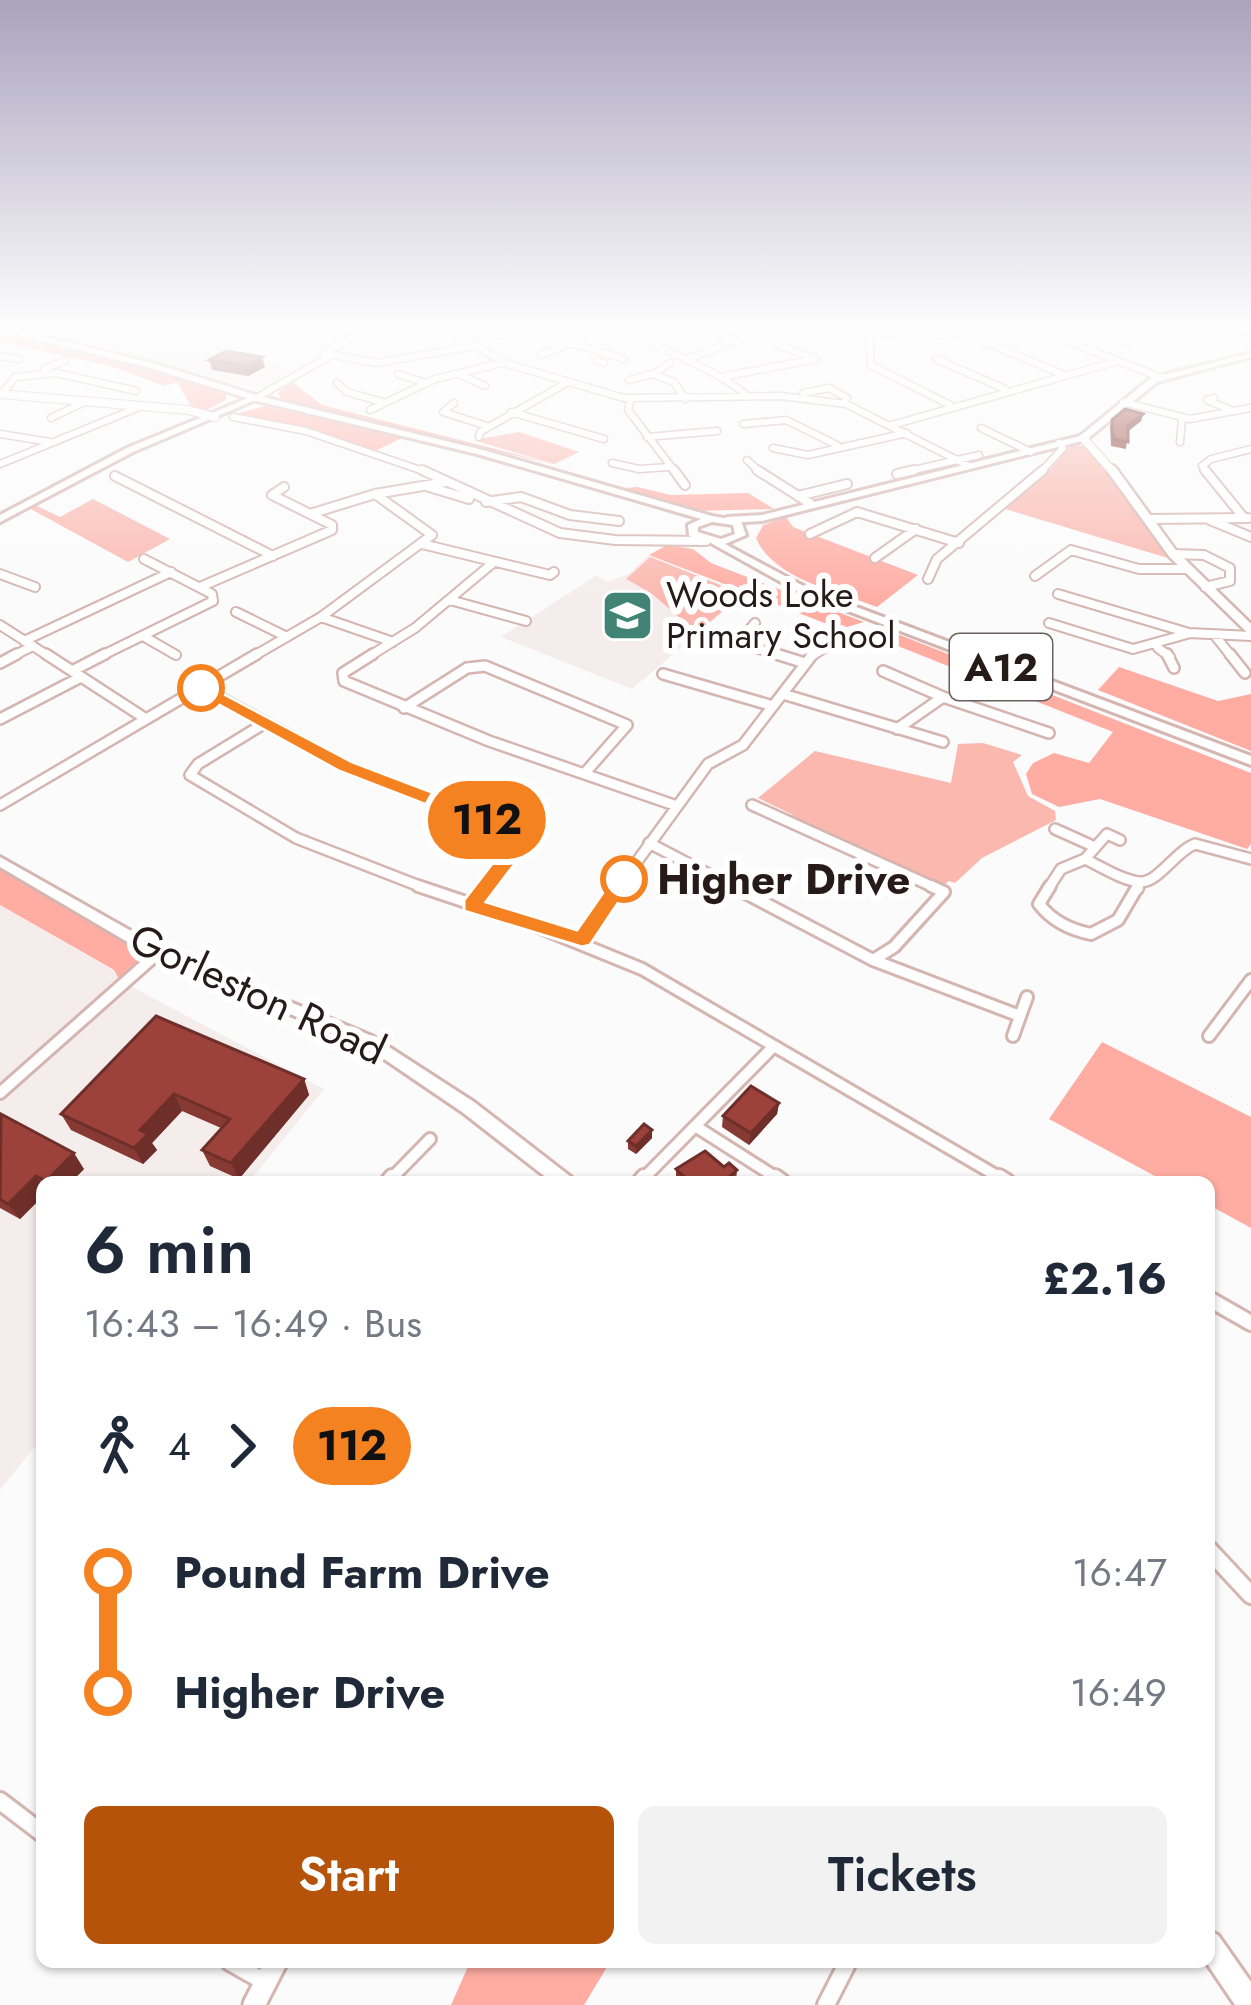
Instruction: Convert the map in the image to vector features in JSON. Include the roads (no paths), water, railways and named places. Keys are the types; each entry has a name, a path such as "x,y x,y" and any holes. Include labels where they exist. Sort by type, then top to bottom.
{"highway":[{"path":"341,419 480,452 662,507 727,520 742,533 755,564"},
{"path":"662,507 710,541 742,533"},
{"path":"691,530 711,519"},
{"name":"A12","path":"710,541 805,591 1251,761"}],"main road":[{"path":"0,519 130,450 213,419"},
{"path":"727,520 762,518 1083,438 1105,419"},
{"path":"742,533 762,518"},
{"name":"Gorleston Road","path":"0,861 158,953 367,1040 468,1107 557,1176"},
{"path":"1215,1953 1251,2005"}],"street":[{"path":"0,464 112,419"},
{"path":"240,419 330,438 450,482 560,533 615,541 710,541"},
{"path":"459,419 488,426"},
{"path":"479,437 500,419"},
{"path":"534,419 604,439"},
{"path":"634,419 685,485"},
{"path":"880,419 969,466"},
{"path":"892,424 909,419"},
{"path":"1180,442 1185,419"},
{"path":"743,424 785,420 837,446"},
{"path":"982,428 1030,452"},
{"path":"647,437 717,430"},
{"path":"777,451 808,455 907,433"},
{"path":"0,434 55,443"},
{"path":"1083,438 1096,448 1173,554 1251,633"},
{"path":"928,579 937,559 1040,473 1063,448 1059,442"},
{"path":"1247,518 1202,466 1214,458 1251,449"},
{"path":"900,471 980,455"},
{"path":"747,460 811,504"},
{"path":"612,464 639,469 669,466"},
{"path":"115,476 273,556"},
{"path":"310,514 375,494 450,482"},
{"path":"797,496 841,484"},
{"path":"426,486 549,535"},
{"path":"200,587 332,530 332,525 272,495 284,487"},
{"path":"0,806 321,617 432,535 428,527 375,494"},
{"path":"486,502 509,496 535,498 574,516 619,521"},
{"path":"810,534 857,512 959,543"},
{"path":"1208,518 1251,536"},
{"path":"1149,519 1247,518"},
{"path":"875,558 916,529"},
{"path":"669,539 691,530"},
{"path":"422,544 550,575 554,572"},
{"path":"1035,576 1071,550 1132,568 1188,569"},
{"path":"1173,554 1204,555 1230,568 1230,581 1205,587"},
{"path":"0,719 213,601 212,594 143,559"},
{"path":"494,562 341,678 404,708 674,805"},
{"path":"0,663 171,572"},
{"path":"0,574 35,587"},
{"path":"1058,594 1189,633 1216,637 1251,633"},
{"path":"450,599 526,621"},
{"path":"236,612 287,637"},
{"path":"321,617 392,642"},
{"path":"755,623 743,638 745,645 805,662"},
{"path":"1049,623 1130,651 1158,648 1189,633"},
{"path":"0,625 146,718"},
{"path":"143,636 176,655"},
{"path":"582,940 674,805 714,756 743,746 805,662 816,650 842,637"},
{"path":"1216,637 1245,673"},
{"path":"1158,648 1174,668"},
{"path":"404,708 467,668 484,666 627,725 584,774"},
{"path":"883,671 1049,733"},
{"path":"663,674 773,706"},
{"path":"200,687 346,766 522,834 523,840 471,906"},
{"path":"783,694 944,742"},
{"path":"897,729 943,697"},
{"path":"265,723 198,764 190,775 296,836 471,906 582,940 642,969 996,1176"},
{"path":"752,806 946,889 894,947 873,960"},
{"path":"1055,829 1095,847"},
{"path":"1120,840 1107,834 1085,859 1061,869 1039,904 1045,914 1093,937 1138,896 1139,882"},
{"path":"649,843 873,960 1020,1016"},
{"path":"1085,859 1139,882 1152,879 1177,849 1187,845 1208,845 1251,859"},
{"path":"0,1093 158,953"},
{"path":"1209,1036 1251,980"},
{"path":"1012,1036 1027,997"},
{"path":"646,1176 772,1048"},
{"path":"694,1126 773,1176"},
{"path":"394,1176 430,1139"},
{"path":"1215,1303 1251,1323"},
{"path":"1215,1308 1226,1309"},
{"path":"1215,1556 1251,1595"},
{"path":"0,1801 36,1828"},
{"path":"826,2005 845,1968"}],"place":[{"name":"Woods Loke Primary School","path":"627,615"},
{"name":"Higher Drive","path":"624,879"}]}
